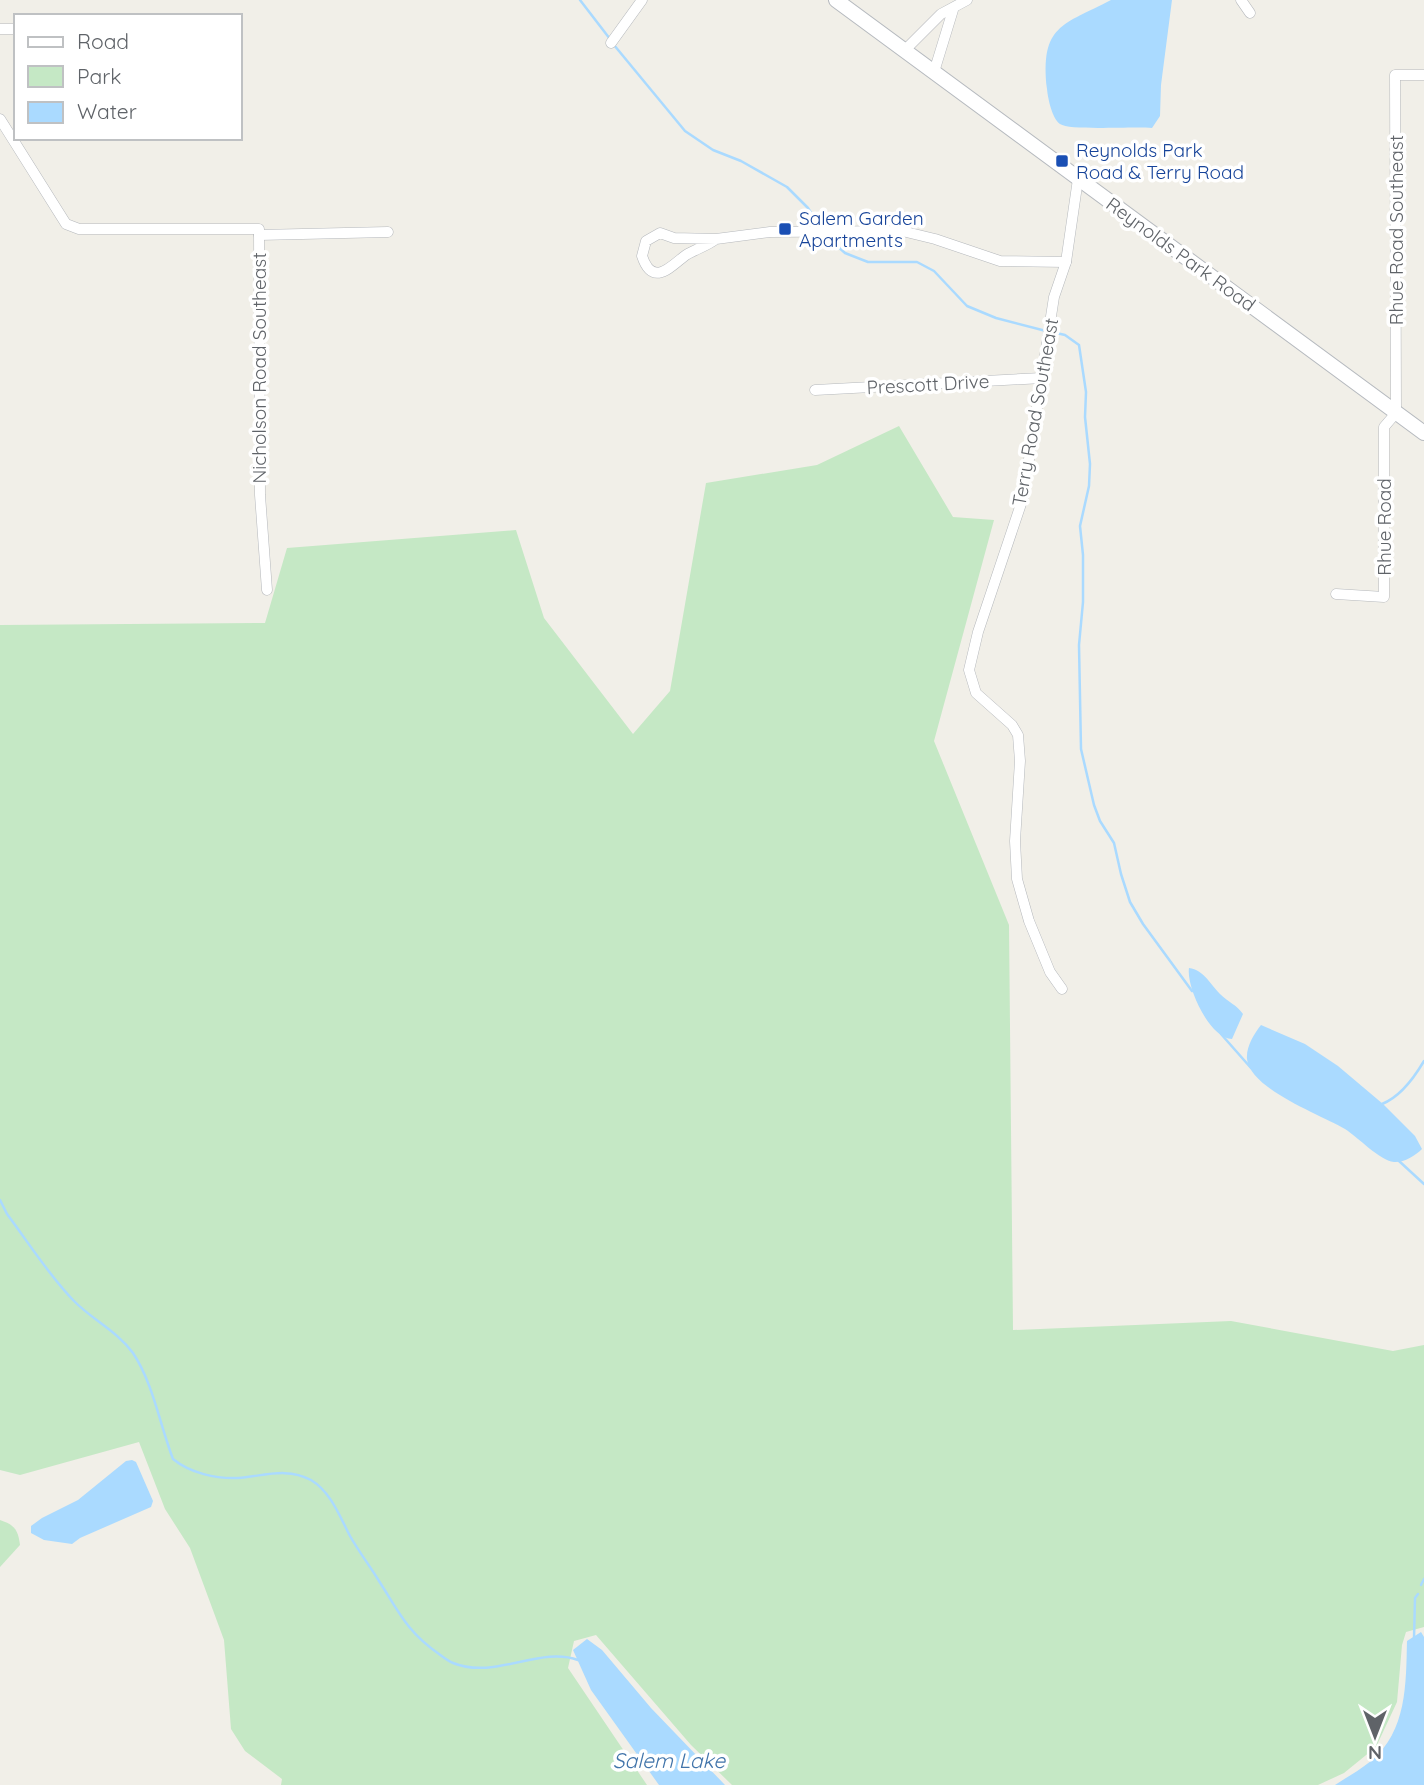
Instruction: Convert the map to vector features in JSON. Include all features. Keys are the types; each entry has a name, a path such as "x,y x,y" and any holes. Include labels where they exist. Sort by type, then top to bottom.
{"main road":[{"name":"Reynolds Park Road","path":"836,0 1424,433"}],"street":[{"path":"611,43 642,0"},
{"path":"905,50 941,14 967,0"},
{"path":"1241,0 1250,13"},
{"path":"934,72 953,9"},
{"name":"Rhue Road Southeast","path":"1396,413 1395,75 1424,75"},
{"name":"Nicholson Road Southeast","path":"0,119 66,224 79,229 259,229 260,495 267,590"},
{"name":"Terry Road Southeast","path":"1062,989 1050,972 1028,921 1017,879 1015,841 1020,761 1018,735 1012,725 976,692 969,670 978,632 1023,498 1054,297 1066,262 1077,179"},
{"path":"716,239 678,261 667,271 658,272 646,265 642,256 643,245 650,237 660,233 674,238 716,239 770,232 902,231 1000,261 1066,262"},
{"path":"259,235 388,232"},
{"path":"674,238 679,247 678,261"},
{"name":"Prescott Drive","path":"815,390 1042,378"},
{"name":"Rhue Road","path":"1336,594 1384,597 1384,427 1396,413"}],"green space":[{"path":"899,426 953,517 994,520 934,741 1009,925 1013,1330 1231,1321 1393,1351 1424,1345 1424,1627 1406,1632 1402,1645 1397,1702 1376,1747 1344,1773 1318,1785 732,1785 691,1745 596,1635 574,1641 568,1668 647,1785 281,1785 282,1779 245,1751 231,1729 224,1640 190,1548 165,1509 139,1442 20,1475 0,1470 0,625 265,623 287,548 516,530 544,618 633,734 670,691 706,483 817,465"},
{"path":"0,1520 15,1529 20,1545 0,1567"}],"water":[{"path":"1111,0 1172,0 1161,85 1160,116 1152,128 1066,126 1057,121 1051,108 1046,68 1047,52 1052,39 1068,22"},
{"path":"1189,968 1203,974 1220,994 1243,1014 1232,1039 1216,1031 1201,1011 1191,987"},
{"path":"1261,1025 1305,1044 1338,1066 1383,1104 1415,1136 1422,1149 1405,1160 1388,1160 1345,1129 1288,1100 1260,1081 1251,1070 1247,1054 1249,1045"},
{"path":"126,1461 136,1462 153,1501 151,1507 72,1544 44,1540 31,1533 31,1526 42,1518 78,1500"},
{"path":"1421,1632 1424,1637 1424,1785 1335,1785 1371,1761 1392,1736 1405,1690 1407,1641"},
{"name":"Salem Lake","path":"587,1639 602,1650 651,1708 725,1785 659,1785 591,1690 573,1650"}],"waterway":[{"path":"580,0 610,39"},
{"path":"614,45 685,131 713,150 741,161 787,187 808,208 821,229"},
{"path":"825,235 845,253 868,262 917,262 934,271 967,306 996,318 1046,331"},
{"path":"1052,332 1065,335 1079,345 1086,392 1085,417 1090,464 1089,486 1080,526 1083,555 1079,645 1081,749 1094,805 1100,821 1114,843 1130,902 1143,924 1192,991 1195,991"},
{"path":"1221,1034 1251,1068"},
{"path":"1382,1104 1395,1097 1406,1086 1424,1061"},
{"path":"1399,1161 1424,1184"},
{"path":"0,1200 7,1214 64,1290 133,1353 151,1391 173,1459 187,1468 212,1476 238,1478 284,1473 302,1476 318,1485 334,1505 353,1542 404,1621 428,1646 451,1662 485,1668 548,1657 578,1660"},
{"path":"1421,1585 1424,1579"},
{"path":"1414,1639 1415,1598 1418,1594"}],"place":[{"name":"Reynolds Park Road & Terry Road","path":"1062,161"},
{"name":"Salem Garden Apartments","path":"785,229"}]}
